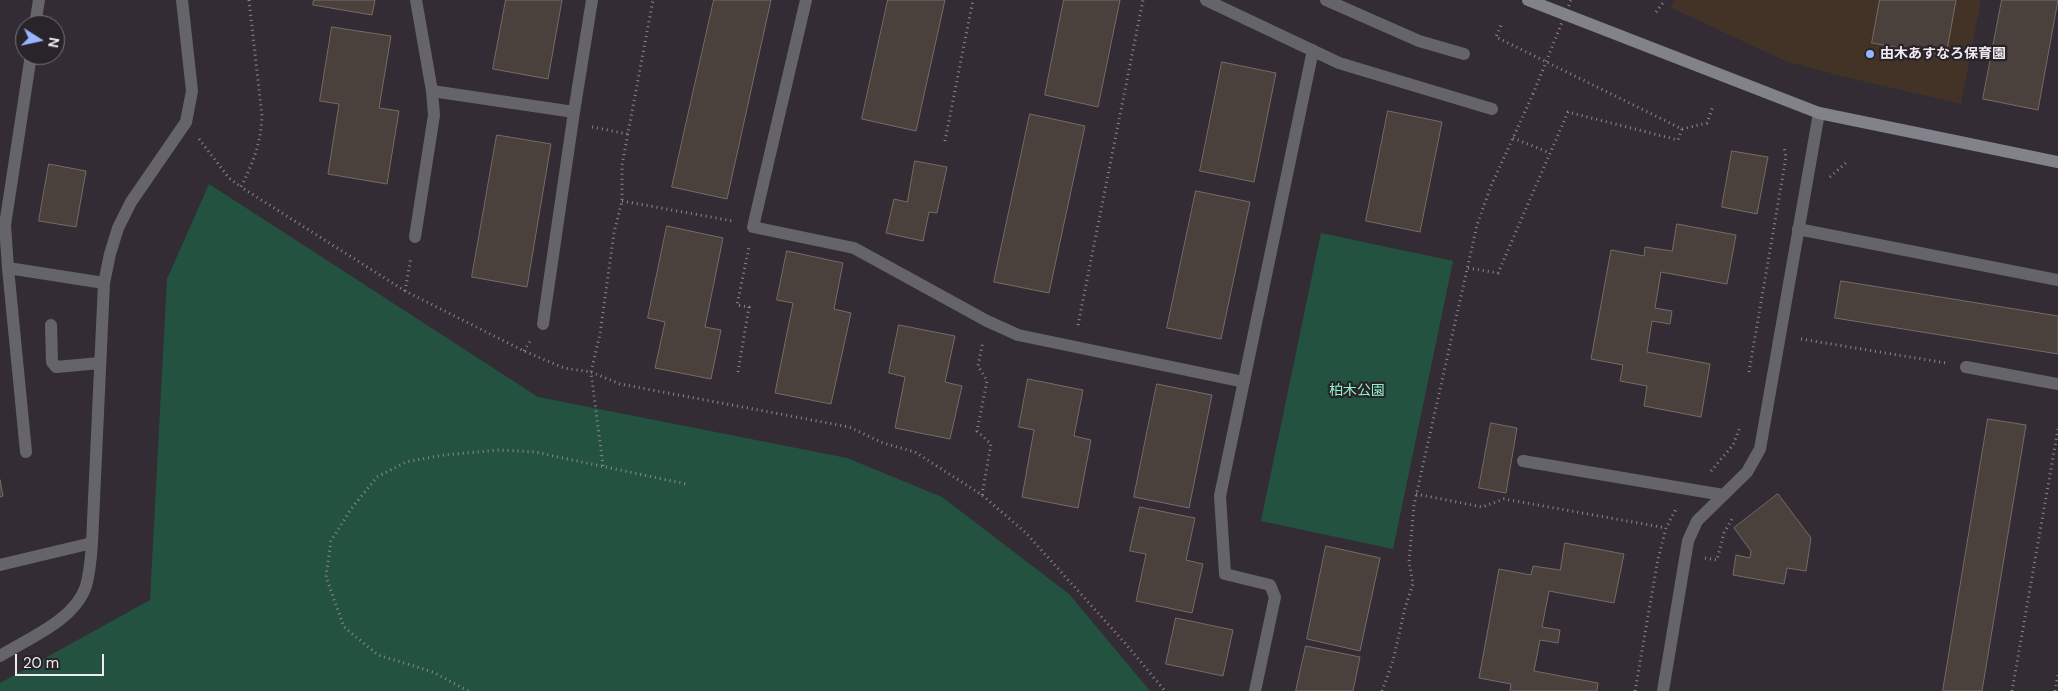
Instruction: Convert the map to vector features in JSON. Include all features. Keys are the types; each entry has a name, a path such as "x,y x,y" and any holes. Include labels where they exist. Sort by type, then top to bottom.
{"street":[{"path":"1528,0 1819,113 2058,162"}],"lane":[{"path":"37,15 39,0"},
{"path":"0,656 66,616 78,603 90,571 104,283 118,228 127,210 186,122 191,105 192,91 182,0"},
{"path":"415,237 434,115 432,91 416,0"},
{"path":"543,324 592,0"},
{"path":"806,0 753,228 854,248 987,321 1018,335 1244,382"},
{"path":"1206,0 1339,63 1492,109"},
{"path":"1326,0 1419,41 1464,54"},
{"path":"1256,691 1275,597 1270,585 1225,574 1220,496 1313,50"},
{"path":"26,452 8,268 6,225 30,65"},
{"path":"432,91 574,118"},
{"path":"1664,691 1688,541 1697,521 1747,472 1760,449 1819,113"},
{"path":"1798,230 2058,280"},
{"path":"8,268 104,283"},
{"path":"51,325 52,362 56,367 100,364"},
{"path":"1966,367 2058,384"},
{"path":"1523,461 1723,495"},
{"path":"0,565 92,543"}],"path":[{"path":"241,187 255,160 262,134 262,116 249,0"},
{"path":"603,466 590,372 600,334 614,234 622,201 622,165 653,0"},
{"path":"945,141 973,0"},
{"path":"1074,348 1143,0"},
{"path":"1382,691 1413,584 1409,562 1416,494 1477,225 1491,186 1533,94 1571,0"},
{"path":"1656,12 1665,0"},
{"path":"1502,23 1496,37 1682,129 1707,123 1713,106"},
{"path":"1468,268 1498,273 1568,112 1678,140 1682,129"},
{"path":"574,118 628,134"},
{"path":"1513,138 1550,153"},
{"path":"204,145 229,178 241,187 405,291 524,351 564,368 590,372 620,384 849,427 883,443 915,452 982,495 1026,533 1125,643 1165,691"},
{"path":"1748,380 1786,157 1784,146"},
{"path":"622,201 732,220 753,228 737,304 749,307 738,372"},
{"path":"405,291 415,237"},
{"path":"982,495 991,444 977,431 987,381 978,366 987,321"},
{"path":"1779,336 1966,367"},
{"path":"1635,691 1658,559 1666,528 1679,505 1733,446 1741,419"},
{"path":"2012,691 2058,429"},
{"path":"468,691 433,672 378,655 344,627 326,577 331,541 351,509 377,477 406,462 444,455 499,450 535,452 686,484"},
{"path":"1416,494 1482,507 1504,499 1666,528"},
{"path":"2055,691 2058,675"}],"shaded area":[{"name":"由木あすなろ保育園","path":"1675,0 1981,0 1961,104 1785,61 1670,7"}],"green space":[{"path":"209,184 538,397 847,458 942,497 1069,594 1150,691 0,691 0,683 150,600 167,279"},
{"name":"柏木公園","path":"1321,233 1453,261 1393,549 1261,521"}],"building":[{"path":"314,0 375,0 372,15 313,5"},
{"path":"506,0 562,0 548,79 493,69"},
{"path":"714,0 771,0 727,199 672,187"},
{"path":"888,0 945,0 916,131 862,119"},
{"path":"1064,0 1120,0 1098,107 1045,95"},
{"path":"1880,0 1956,0 1946,56 1872,43"},
{"path":"2002,0 2058,0 2038,110 1983,99"},
{"path":"332,27 391,36 379,108 399,111 387,184 328,174 339,104 320,101"},
{"path":"1222,62 1276,73 1254,182 1200,171"},
{"path":"1388,111 1442,122 1420,232 1366,221"},
{"path":"1030,114 1085,126 1049,293 994,282"},
{"path":"497,135 551,144 527,287 472,277"},
{"path":"1732,151 1768,157 1757,214 1722,207"},
{"path":"915,161 947,167 937,213 929,212 923,241 886,233 894,199 907,202"},
{"path":"49,164 86,171 76,227 39,221"},
{"path":"1196,191 1250,202 1221,339 1167,328"},
{"path":"1677,224 1736,235 1727,284 1661,272 1655,308 1672,311 1670,324 1652,321 1647,352 1710,364 1701,417 1644,406 1647,386 1620,381 1623,365 1591,359 1611,250 1644,256 1645,247 1672,251"},
{"path":"667,226 723,238 705,327 721,330 711,379 655,368 665,322 648,318"},
{"path":"787,251 843,263 834,309 851,313 831,404 775,393 793,303 777,300"},
{"path":"1841,281 2058,316 2058,354 1835,318"},
{"path":"899,325 955,336 945,382 962,386 950,439 895,428 905,377 889,373"},
{"path":"1028,379 1083,390 1074,436 1091,440 1078,508 1022,497 1034,430 1019,427"},
{"path":"1157,384 1212,395 1189,508 1134,497"},
{"path":"1988,419 2026,425 1982,691 1943,691"},
{"path":"1491,423 1517,428 1506,493 1479,488"},
{"path":"0,480 3,496 0,497"},
{"path":"1778,494 1811,538 1806,571 1787,568 1784,584 1733,575 1736,555 1750,558 1751,551 1734,528"},
{"path":"1140,507 1195,518 1186,560 1203,564 1192,613 1136,601 1146,554 1130,551"},
{"path":"1565,543 1624,554 1614,603 1549,591 1542,627 1560,630 1558,643 1540,640 1534,671 1598,683 1597,691 1510,691 1511,684 1479,678 1499,569 1531,575 1533,566 1560,570"},
{"path":"1326,546 1380,558 1360,651 1307,639"},
{"path":"1176,618 1233,630 1223,676 1166,664"},
{"path":"1306,646 1360,657 1353,691 1296,691"}],"place":[{"name":"由木あすなろ保育園","path":"1870,54"}]}
